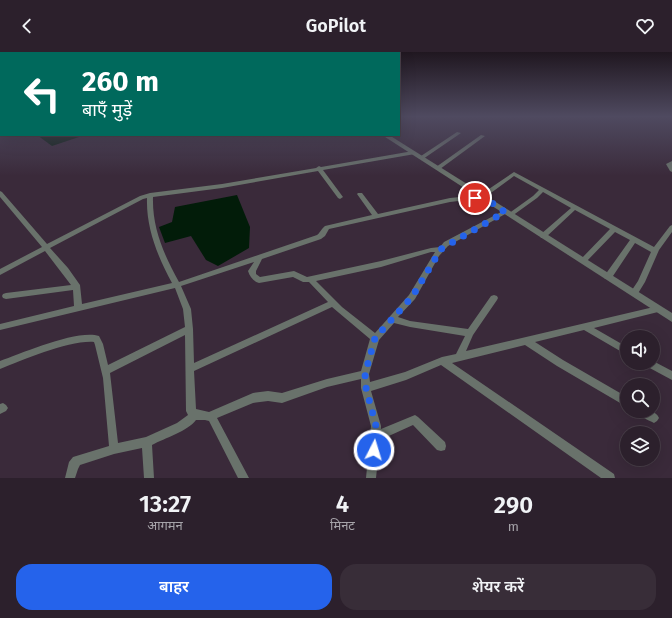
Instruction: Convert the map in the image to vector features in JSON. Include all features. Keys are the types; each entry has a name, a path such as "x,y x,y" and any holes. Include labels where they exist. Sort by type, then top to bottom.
{"street":[{"path":"387,136 672,318"},
{"path":"421,158 455,136"},
{"path":"438,168 483,136"},
{"path":"0,272 133,201 150,195 222,186 413,152"},
{"path":"672,163 669,164 672,170"},
{"path":"319,168 340,197"},
{"path":"0,327 177,285 319,237 323,234 327,227 450,200 482,196 514,174 655,251"},
{"path":"260,257 252,272 253,275 259,280 294,274 300,276 304,280 310,280 381,264 432,250 441,249 508,213 535,197 542,190"},
{"path":"0,193 65,270 77,287 78,308"},
{"path":"360,194 376,216"},
{"path":"150,195 149,205 160,252 177,285 187,309 192,368 191,411 194,415"},
{"path":"543,236 574,208"},
{"path":"634,293 641,282 655,251 672,227"},
{"path":"583,261 614,229"},
{"path":"608,277 633,240"},
{"path":"371,478 376,426 366,388 365,374 375,338 412,297 441,249"},
{"path":"310,280 333,303 375,338"},
{"path":"6,296 77,287"},
{"path":"459,357 470,333 494,298"},
{"path":"192,368 333,303"},
{"path":"366,388 406,376 442,361 658,309"},
{"path":"392,319 410,324 470,333"},
{"path":"585,327 620,347"},
{"path":"105,371 189,329"},
{"path":"0,365 74,340 89,337 96,339 99,344 105,371 114,448"},
{"path":"526,341 560,363 620,398"},
{"path":"442,361 610,478"},
{"path":"660,369 672,376"},
{"path":"194,415 210,416 253,398 268,396 282,398 327,383 365,374"},
{"path":"70,478 73,466 77,461 114,448 148,442 180,426 190,420 194,415"},
{"path":"210,416 215,422 244,478"},
{"path":"375,437 415,420 441,446"},
{"path":"148,442 150,478"}],"shaded area":[{"path":"38,136 82,136 52,146"},
{"path":"237,195 250,227 249,248 218,266 206,260 191,236 165,243 159,227 172,222 175,207"}],"route":[{"path":"374,450 376,426 366,388 365,374 375,338 412,297 414,291 437,254 446,244 505,212 482,196 475,198"}]}
